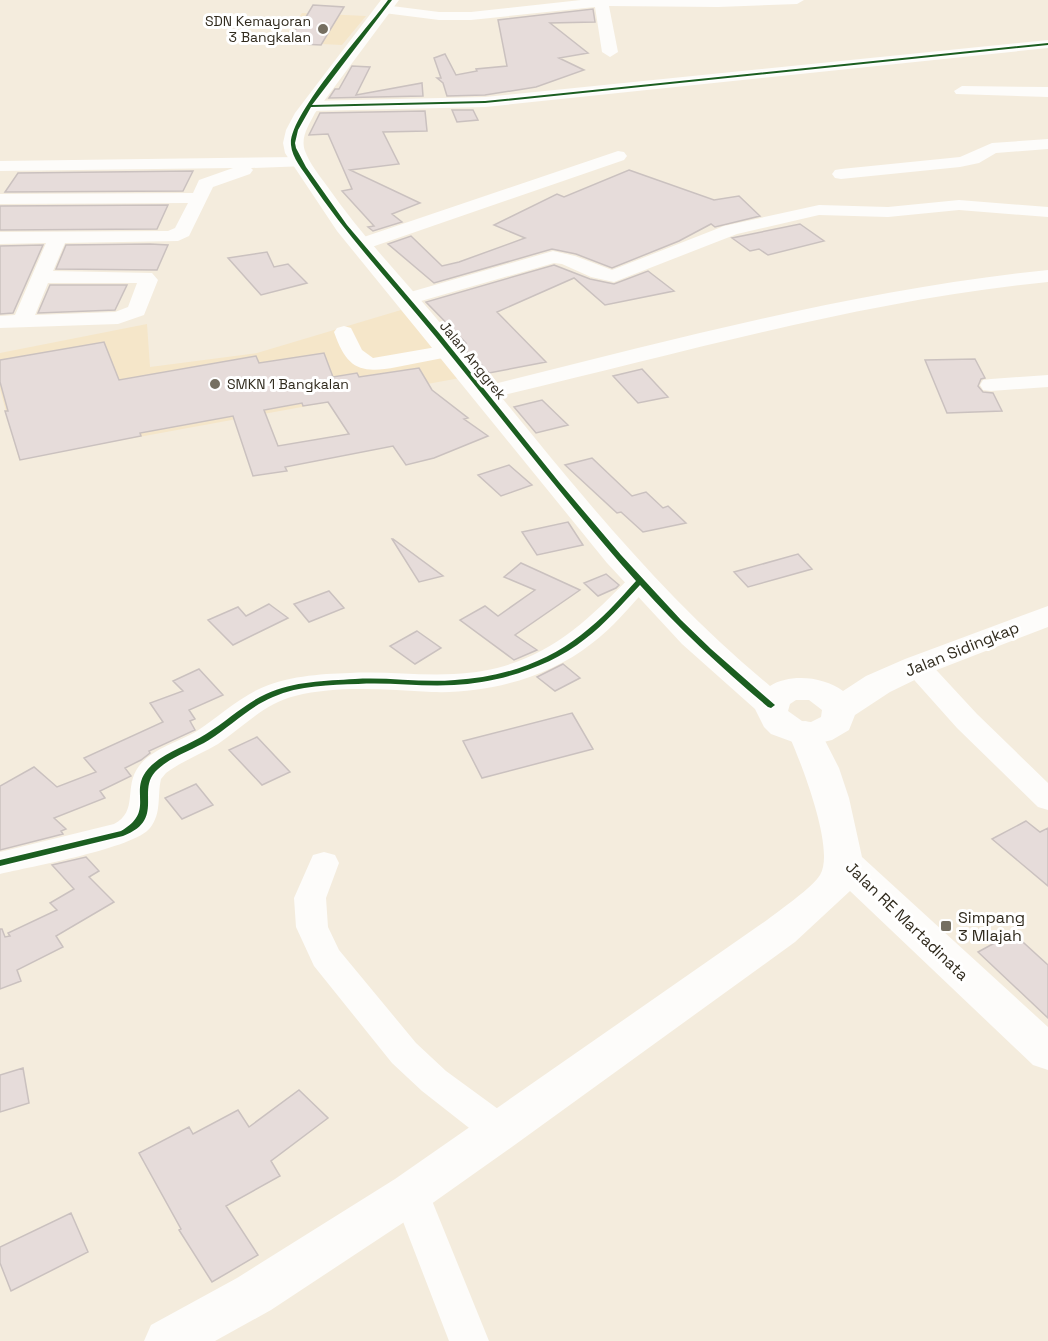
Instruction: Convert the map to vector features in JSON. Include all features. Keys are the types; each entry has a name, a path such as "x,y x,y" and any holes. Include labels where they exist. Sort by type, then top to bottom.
{"street":[{"path":"387,5 439,16 471,16 602,1 797,0"},
{"path":"602,1 610,52"},
{"name":"Jalan Anggrek","path":"387,5 309,106 296,127 290,162 407,299 482,394 640,581 730,670 779,698 771,711 779,724 822,725"},
{"path":"309,106 485,102 1048,44"},
{"path":"962,91 1048,93"},
{"path":"841,174 960,162 998,147 1048,144"},
{"path":"359,245 618,156"},
{"path":"0,166 290,162"},
{"path":"0,199 202,191 223,176 290,162"},
{"path":"0,238 176,236 182,232 202,191 210,163"},
{"path":"407,299 554,257 614,276 731,230 819,210 888,212 959,205 1048,212"},
{"path":"22,322 58,238"},
{"path":"0,322 129,316 137,311 148,280 139,276 41,277"},
{"path":"482,394 682,344 865,302 989,281 1048,276"},
{"path":"344,333 352,353 363,363 372,364 448,351"},
{"path":"991,385 1048,381"},
{"path":"0,863 123,833 135,828 140,822 146,778 149,773 159,764 207,737 269,695 286,689 319,684 380,680 453,683 503,673 550,658 574,644 640,581"},
{"name":"Jalan Sidingkap","path":"822,725 878,684 916,666 1048,616"},
{"path":"916,666 960,714 1048,800"},
{"path":"779,698 805,688 822,725"},
{"name":"Jalan RE Martadinata","path":"822,725 831,798 844,863 1048,1053"},
{"path":"324,863 310,898 312,927 326,957 404,1053 434,1081 500,1131"},
{"path":"168,1341 254,1294 411,1193 500,1131 782,931 835,885 844,863"},
{"path":"411,1193 469,1341"}],"shaded area":[{"name":"SDN Kemayoran 3 Bangkalan","path":"302,13 366,16 342,45 281,42"},
{"name":"SMKN 1 Bangkalan","path":"401,310 460,378 19,459 0,389 0,353 147,324 150,367 257,353"}],"building":[{"path":"313,5 344,7 321,45 282,43 303,22"},
{"path":"593,9 595,22 550,23 588,53 559,58 584,70 536,87 485,95 447,96 443,83 437,78 441,78 434,58 445,54 456,75 477,71 476,69 507,66 498,20"},
{"path":"352,66 370,67 356,95 422,83 423,96 329,98 335,89 339,89"},
{"path":"452,110 473,110 478,120 457,122"},
{"path":"425,111 427,131 383,132 399,164 350,170 420,203 392,214 402,222 373,231 368,227 374,226 342,191 352,189 328,134 309,135 320,113"},
{"path":"629,170 714,200 739,196 760,216 715,227 711,224 679,241 612,268 576,254 552,249 434,283 388,244 411,236 442,266 459,262 525,238 494,225 557,194 564,197"},
{"path":"193,171 183,191 5,192 18,173"},
{"path":"168,205 157,229 0,230 0,206"},
{"path":"800,224 824,241 768,255 759,249 750,251 732,238"},
{"path":"43,245 13,313 0,314 0,246"},
{"path":"66,245 168,245 157,270 56,269"},
{"path":"267,252 274,267 288,264 307,283 261,295 228,258"},
{"path":"554,265 590,279 614,284 648,271 674,291 605,305 574,278 497,312 546,362 489,373 461,345 466,343 426,302"},
{"path":"50,285 127,285 115,310 38,313"},
{"name":"SMKN 1 Bangkalan","path":"104,342 119,380 256,356 259,363 324,353 333,377 357,373 359,377 419,368 432,390 468,418 464,419 488,436 434,458 406,465 393,446 285,467 287,471 253,476 233,416 140,433 141,436 20,460 5,411 8,411 0,382 0,360","holes":["328,402 349,434 278,446 264,410 302,403 303,406"]},
{"path":"975,359 985,378 981,379 978,386 983,392 993,393 1002,411 947,413 925,360"},
{"path":"642,369 668,397 638,403 613,376"},
{"path":"542,400 568,425 536,433 514,407"},
{"path":"592,458 632,496 646,492 663,508 668,506 686,523 643,532 621,512 617,513 565,465"},
{"path":"509,465 532,485 501,496 478,475"},
{"path":"568,522 583,545 537,555 522,532"},
{"path":"393,539 443,576 419,582"},
{"path":"798,554 812,569 748,587 734,572"},
{"path":"521,563 580,590 515,635 537,650 514,660 460,620 485,606 498,616 535,590 504,577"},
{"path":"606,574 619,585 598,596 584,583"},
{"path":"329,591 344,608 309,622 294,604"},
{"path":"269,604 288,618 233,645 208,620 238,607 246,616"},
{"path":"417,631 441,648 415,664 390,646"},
{"path":"563,664 580,678 555,691 537,677"},
{"path":"199,669 223,695 189,710 195,719 190,721 195,730 149,751 150,753 141,760 125,768 131,776 100,791 105,798 54,818 66,829 61,831 63,834 0,850 0,786 34,767 57,787 96,772 84,758 163,722 150,703 183,691 173,681"},
{"path":"572,713 593,749 482,778 463,741"},
{"path":"257,737 290,772 262,785 229,750"},
{"path":"196,784 213,805 182,819 165,798"},
{"path":"1026,821 1040,832 1048,828 1048,886 992,839"},
{"path":"86,857 99,871 89,877 114,902 56,936 63,947 17,970 21,981 0,989 0,929 5,937 10,936 8,933 57,910 50,903 74,889 52,865"},
{"path":"1013,933 1048,965 1048,1018 978,952"},
{"path":"23,1068 29,1103 0,1112 0,1075"},
{"path":"299,1090 328,1118 271,1161 280,1176 226,1206 258,1255 212,1282 179,1230 181,1229 139,1153 189,1127 193,1134 238,1110 249,1127"},
{"path":"71,1213 88,1252 11,1291 0,1263 0,1247"}],"cycle path":[{"path":"390,0 305,113 296,130 293,143 298,158 345,226 618,556 693,637 771,705"},
{"path":"309,106 485,102 1048,44"},
{"path":"0,863 123,833 134,827 143,812 146,779 156,766 202,741 250,706 268,696 297,686 374,681 454,683 517,671 548,659 574,644 601,622 640,581"}],"place":[{"name":"SDN Kemayoran 3 Bangkalan","path":"323,29"},
{"name":"SMKN 1 Bangkalan","path":"215,384"},
{"name":"Simpang 3 Mlajah","path":"946,926"}]}
